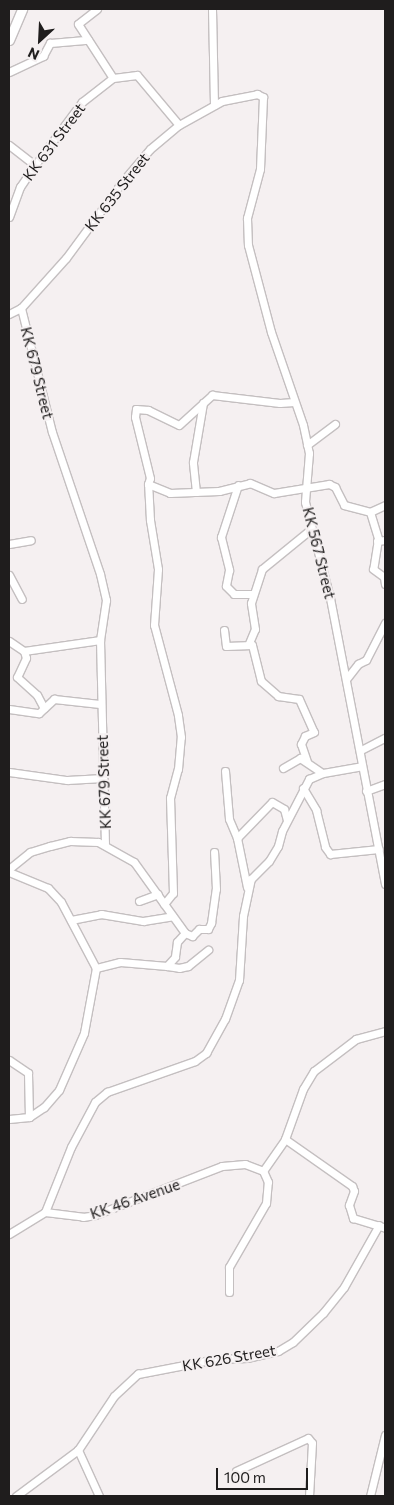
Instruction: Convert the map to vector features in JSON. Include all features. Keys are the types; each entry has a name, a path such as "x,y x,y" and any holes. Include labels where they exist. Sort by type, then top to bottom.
{"main road":[{"path":"9,40 22,9"}],"street":[{"path":"97,9 79,21 88,40 113,78"},
{"path":"212,9 210,60 214,105"},
{"path":"9,72 43,56 50,43 88,40"},
{"name":"KK 631 Street","path":"9,217 20,187 82,102 113,78 137,74 179,125"},
{"name":"KK 635 Street","path":"9,314 21,308 66,258 122,182 150,149 179,125 214,105 257,94 263,97 260,169 246,226"},
{"path":"9,145 35,165"},
{"name":"KK 567 Street","path":"246,226 254,276 307,445 305,502 347,678 360,750 361,766 385,884"},
{"name":"KK 679 Street","path":"21,308 52,432 100,574 106,600 100,640 100,704 105,845 134,862 185,933"},
{"path":"164,904 173,893 170,798 178,768 180,737 178,715 154,625 158,569 148,484 150,478 135,417 136,409 148,410 179,425 212,395 280,403 294,402"},
{"path":"196,492 193,462 203,402"},
{"path":"307,445 335,424"},
{"path":"148,484 170,493 219,491 238,484 250,483 274,494 306,486 332,484 344,505 370,512 385,505"},
{"path":"238,484 222,537 229,570 226,586 234,594 253,594"},
{"path":"370,512 381,540 373,569 384,577 385,584"},
{"path":"307,761 302,744 305,736 314,732 313,726 297,697 278,696 261,681 249,643 255,629 251,621 253,594 262,569 311,529"},
{"path":"9,544 30,540"},
{"path":"9,575 22,599"},
{"path":"347,678 358,664 366,660 385,623"},
{"path":"224,630 226,646 249,643"},
{"path":"24,651 52,644 100,640"},
{"path":"9,642 24,651 26,658 17,677 37,695 44,708"},
{"path":"9,709 39,713 54,699 100,704"},
{"path":"360,750 385,738"},
{"path":"283,768 293,760 307,761 323,773"},
{"path":"247,888 269,861 287,820 309,779 323,773 361,766"},
{"path":"9,1234 45,1212 71,1146 95,1102 107,1092 195,1061 206,1053 225,1018 239,980 247,888 237,838 228,819 225,771"},
{"path":"9,772 67,780 104,778"},
{"path":"366,791 385,784"},
{"path":"303,788 316,810 325,847 330,854 379,849"},
{"path":"237,838 272,802 284,808 287,820"},
{"path":"9,1119 29,1117 54,1097 77,1049 88,1018 96,968 71,920 48,888 9,870 30,852 50,846 84,840 105,845"},
{"path":"167,966 175,957 177,942 185,933 192,936 200,929 208,929 212,923 216,889 214,852"},
{"path":"138,901 158,894"},
{"path":"71,920 101,914 143,921 174,916"},
{"path":"96,968 120,962 179,968 188,966 208,950"},
{"path":"229,1292 229,1267 266,1203 268,1182 263,1171 285,1139 303,1089 314,1071 356,1039 385,1031"},
{"path":"9,1060 28,1073 29,1117"},
{"path":"285,1139 352,1186 354,1191 349,1205 353,1218 382,1227"},
{"name":"KK 46 Avenue","path":"45,1212 83,1217 114,1209 222,1166 246,1164 263,1171"},
{"name":"KK 626 Street","path":"78,1450 103,1410 138,1374 216,1359 247,1358 278,1351 293,1342 323,1313 344,1287 382,1227"},
{"path":"370,1496 385,1435"},
{"path":"236,1471 302,1438 308,1438 312,1443 309,1496"},
{"path":"16,1496 78,1450 98,1496"}]}
